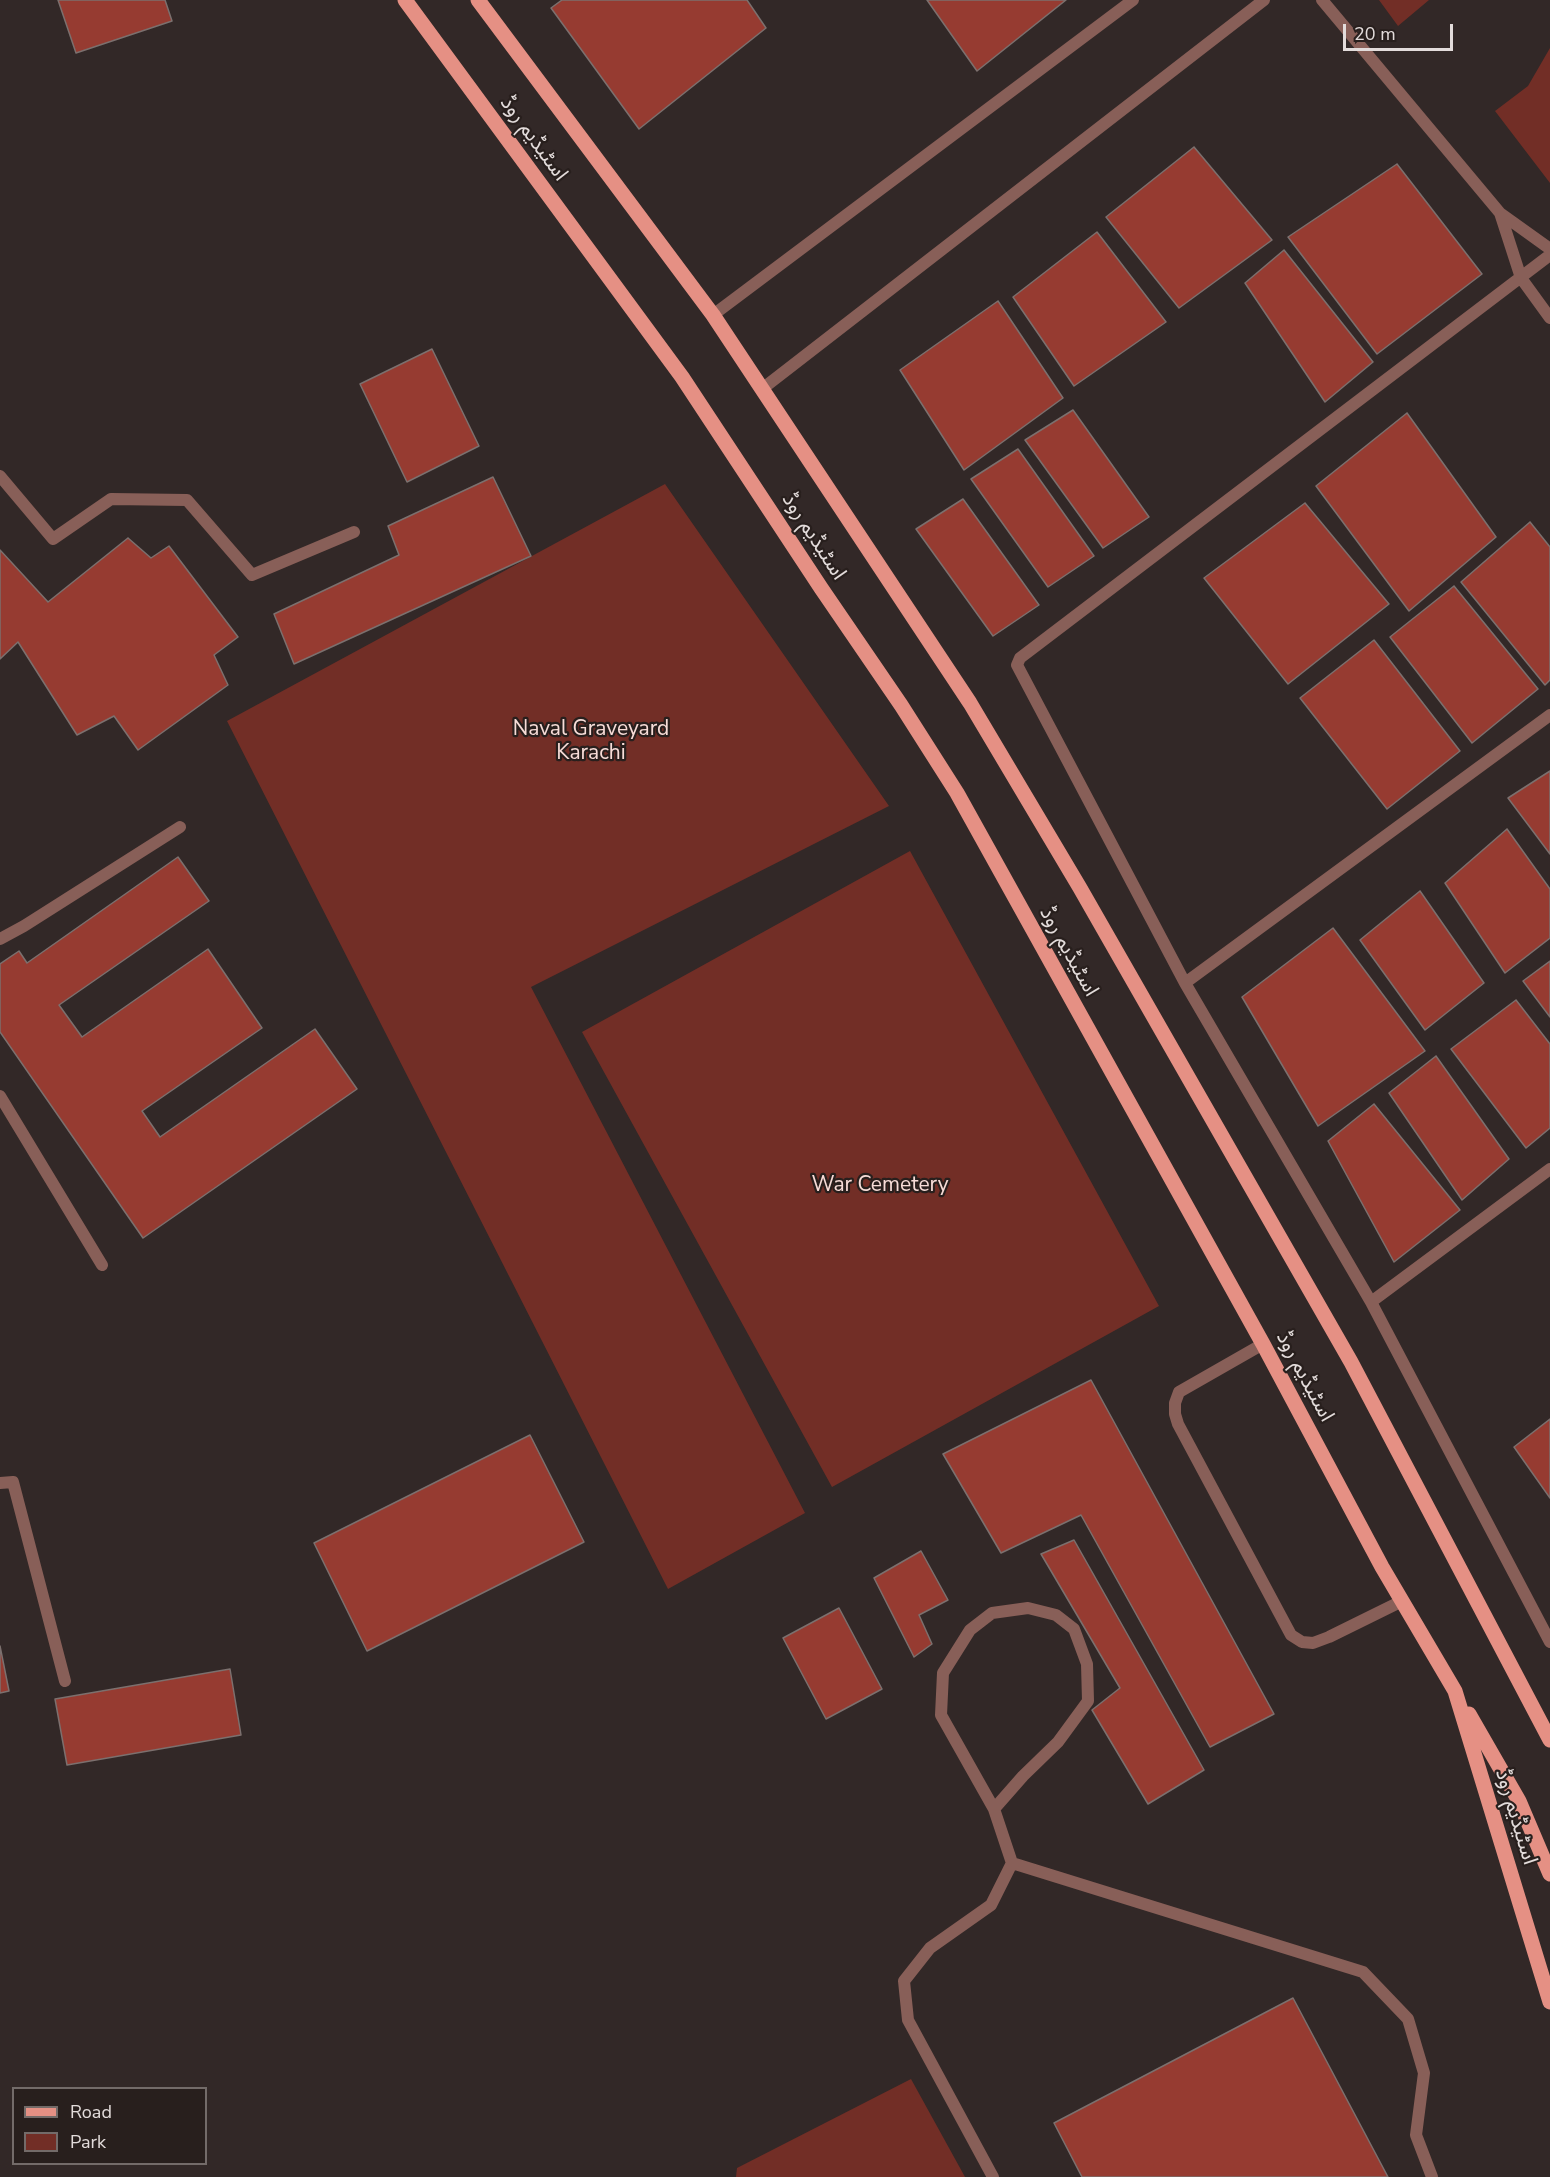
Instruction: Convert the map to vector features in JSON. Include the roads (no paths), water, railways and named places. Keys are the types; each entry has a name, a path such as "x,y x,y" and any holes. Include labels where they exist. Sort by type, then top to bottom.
{"main road":[{"name":"اسٹیڈیم روڈ","path":"405,0 682,377 901,705 957,793 1263,1344 1402,1601 1455,1691 1550,2002"},
{"name":"اسٹیڈیم روڈ","path":"478,0 713,315 970,703 1080,888 1351,1362 1550,1740"},
{"path":"1455,1691 1519,1801 1550,1874"}],"street":[{"path":"713,315 1133,0"},
{"path":"762,389 1264,0"},
{"path":"1322,0 1500,213 1550,249"},
{"path":"1500,213 1521,278 1550,318"},
{"path":"1549,1636 1371,1302 1185,983 1017,664 1020,658 1550,255"},
{"path":"0,476 53,539 111,499 187,500 252,574 354,532"},
{"path":"1185,983 1550,715"},
{"path":"0,939 180,827"},
{"path":"0,1096 102,1265"},
{"path":"1371,1302 1550,1169"},
{"path":"1263,1344 1179,1392 1175,1403 1175,1414 1178,1424 1285,1624 1291,1635 1302,1642 1313,1643 1329,1638 1402,1601"},
{"path":"0,1484 13,1482 65,1681"},
{"path":"993,2177 908,2020 904,1981 930,1948 991,1905 1012,1863 994,1809 942,1714 943,1673 970,1630 992,1613 1028,1608 1056,1615 1074,1629 1087,1664 1088,1701 1058,1742 1023,1776 994,1809"},
{"path":"1012,1863 1363,1972 1408,2019 1424,2073 1416,2135 1432,2177"}],"park label":[{"name":"Naval Graveyard Karachi","path":"591,742"},
{"name":"War Cemetery","path":"880,1186"}]}
